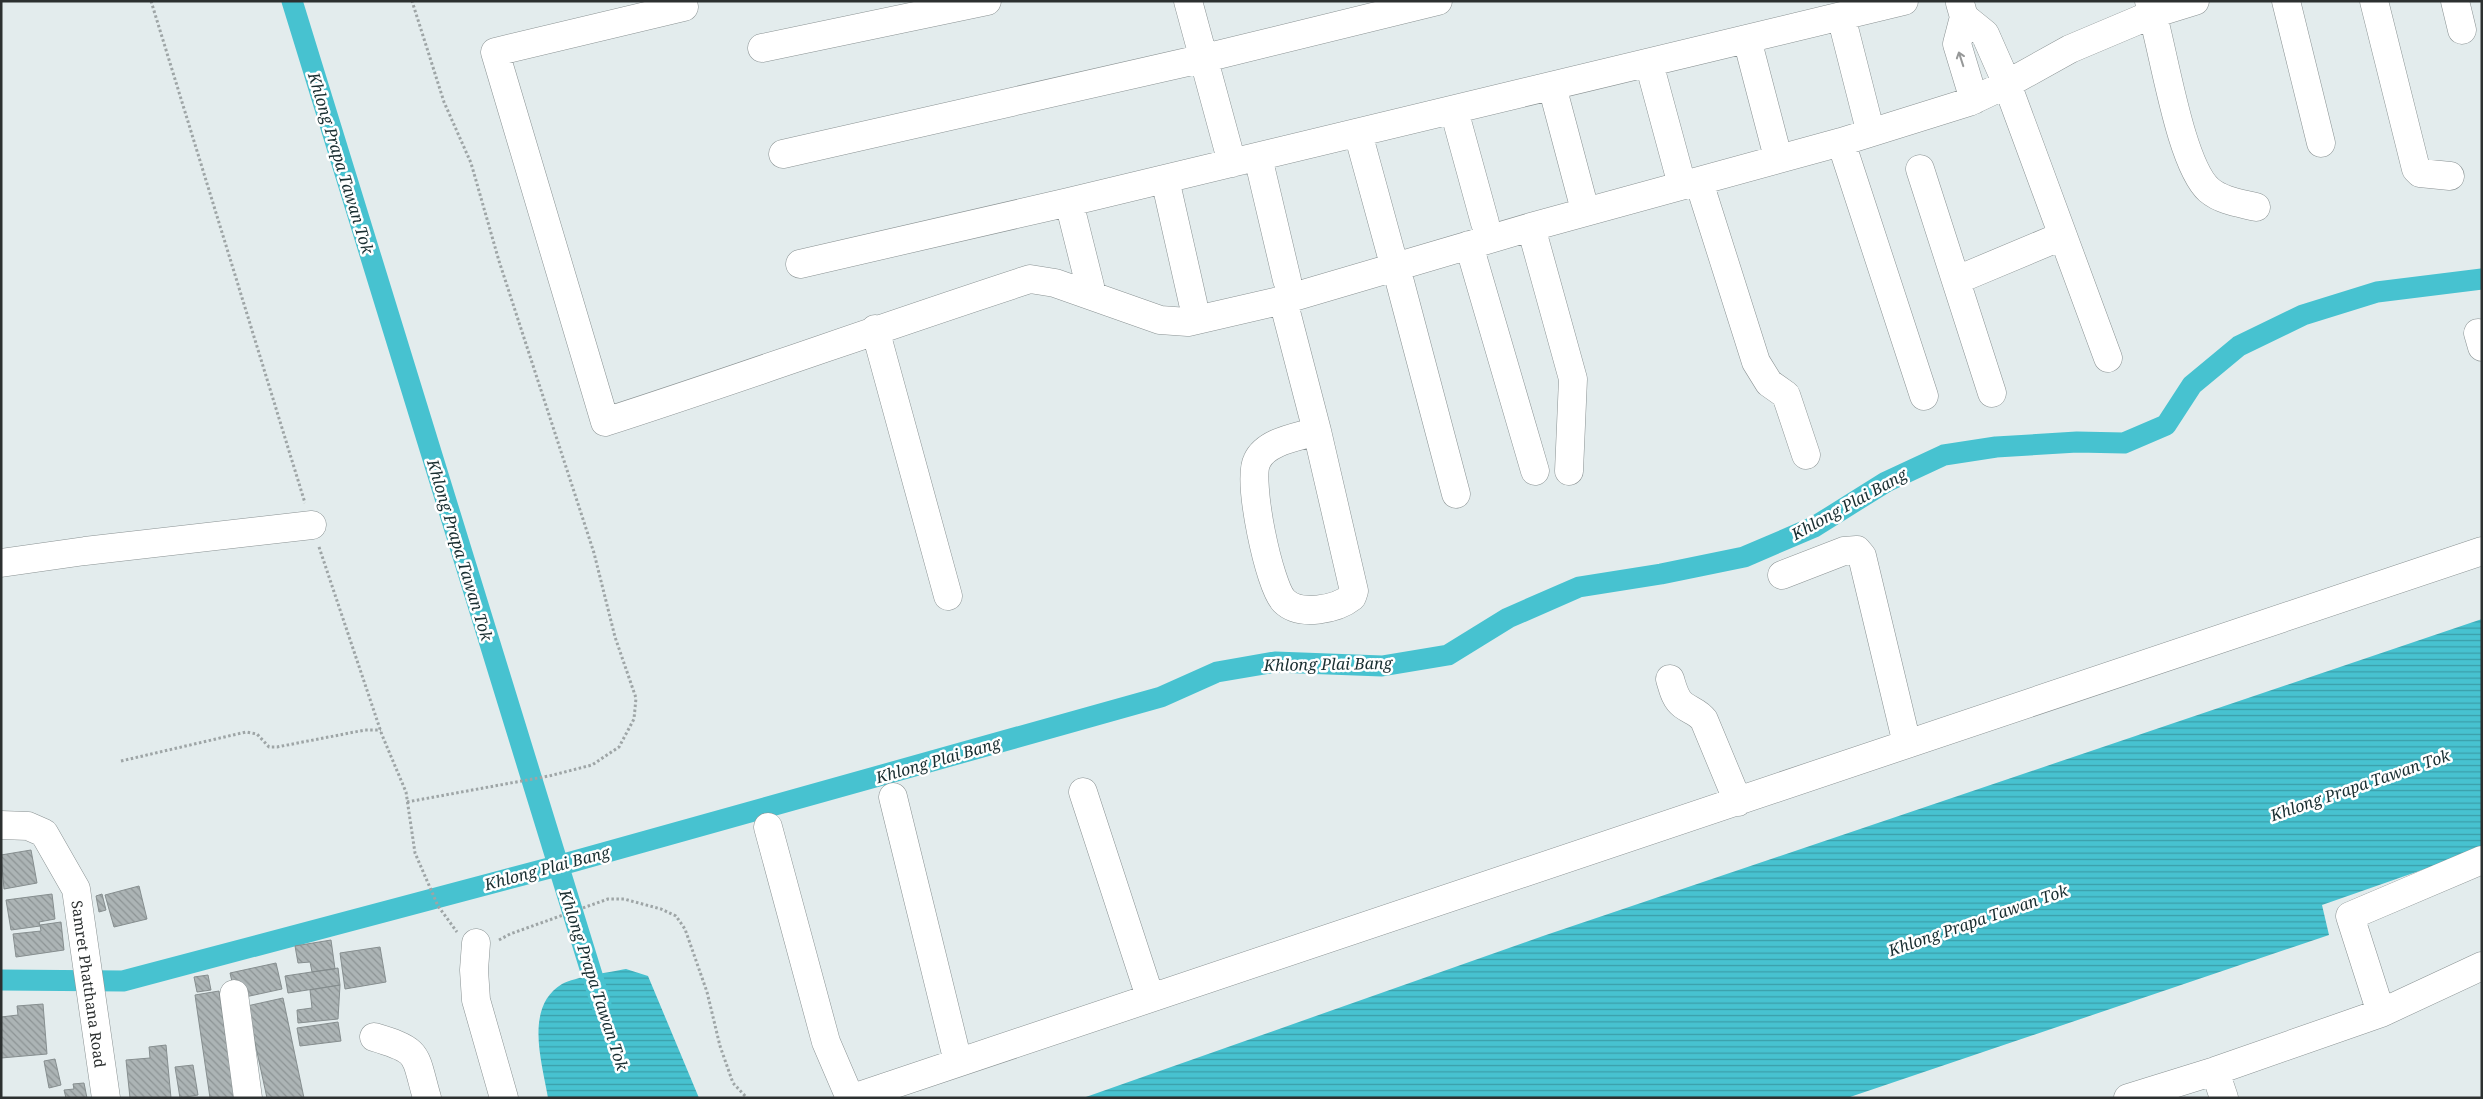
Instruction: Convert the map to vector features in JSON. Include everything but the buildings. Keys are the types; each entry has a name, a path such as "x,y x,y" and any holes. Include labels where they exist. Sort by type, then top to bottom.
{"street":[{"path":"762,48 987,1"},
{"path":"1188,1 1232,163"},
{"path":"782,154 1205,58 1438,1"},
{"path":"800,264 1258,157 1904,1"},
{"path":"684,7 495,52 605,422 739,379 876,329 1030,279 1055,283 1160,320 1188,322 1285,290 1469,245 1689,178 1841,142 1974,100 2151,8 2196,1"},
{"path":"2286,1 2321,143"},
{"path":"2358,1 2389,117"},
{"path":"2374,1 2416,169 2420,173 2450,176"},
{"path":"2455,1 2462,30"},
{"path":"2151,8 2187,153 2199,179 2219,197 2256,207"},
{"path":"1962,9 1985,34 2007,84 2108,358"},
{"path":"1962,9 1957,44 1974,100"},
{"path":"1841,16 1869,126"},
{"path":"1747,39 1776,150"},
{"path":"1649,63 1756,362 1769,384 1786,395 1806,455"},
{"path":"1552,86 1582,198"},
{"path":"1454,110 1485,223"},
{"path":"1358,133 1456,494"},
{"path":"1841,142 1924,396"},
{"path":"1258,157 1285,290 1354,591 1352,597 1346,602 1312,610 1298,609 1284,602 1277,590 1266,555 1254,477 1256,462 1270,447 1317,431"},
{"path":"1920,168 1992,393"},
{"path":"1165,179 1194,303"},
{"path":"1069,202 1090,286"},
{"path":"1531,227 1573,379 1569,471"},
{"path":"1957,280 2062,236"},
{"path":"1469,245 1535,471"},
{"path":"876,329 948,596"},
{"path":"1,563 85,551 302,526"},
{"path":"1782,575 1844,551 1857,550 1862,556 1906,744"},
{"path":"768,827 826,1042 851,1098 2482,551"},
{"path":"1670,679 1675,697 1684,706 1698,712 1704,720 1738,802"},
{"path":"1083,792 1150,997"},
{"path":"893,797 958,1062"},
{"name":"Samret Phatthana Road","path":"1,825 28,826 44,834 76,888 91,1005 106,1098"},
{"path":"2381,1013 2350,916 2482,860"},
{"path":"476,943 474,970 476,1000 504,1098"},
{"path":"2128,1098 2215,1071 2381,1013 2482,966"},
{"path":"234,994 248,1098"},
{"path":"374,1037 404,1046 413,1053 427,1098"},
{"path":"2215,1071 2224,1098"}],"path":[{"path":"151,1 302,526 406,792 415,853 438,906"},
{"path":"407,802 550,776 592,765 619,748 634,719 636,698 615,637 594,553 502,270 471,163 444,102 412,1"},
{"path":"121,761 246,732 257,734 269,747 277,747 365,730 381,730"},
{"path":"510,934 608,899 624,899 661,909 676,916 685,929 733,1082 747,1098"}],"water":[{"path":"2482,619 2482,849 2322,905 2329,935 1847,1098 1083,1098 1543,936"},
{"path":"626,969 648,976 699,1098 548,1098 538,1036 543,1006 550,994 568,981"}],"waterway":[{"name":"Khlong Prapa Tawan Tok","path":"292,1 601,1004"},
{"name":"Khlong Plai Bang","path":"1,980 123,981 557,866 1161,697 1217,672 1275,662 1382,666 1448,655 1508,618 1579,587 1661,574 1744,557 1814,527 1886,482 1944,455 1996,447 2077,442 2124,443 2166,425 2192,385 2239,346 2303,315 2377,292 2482,279"}]}
